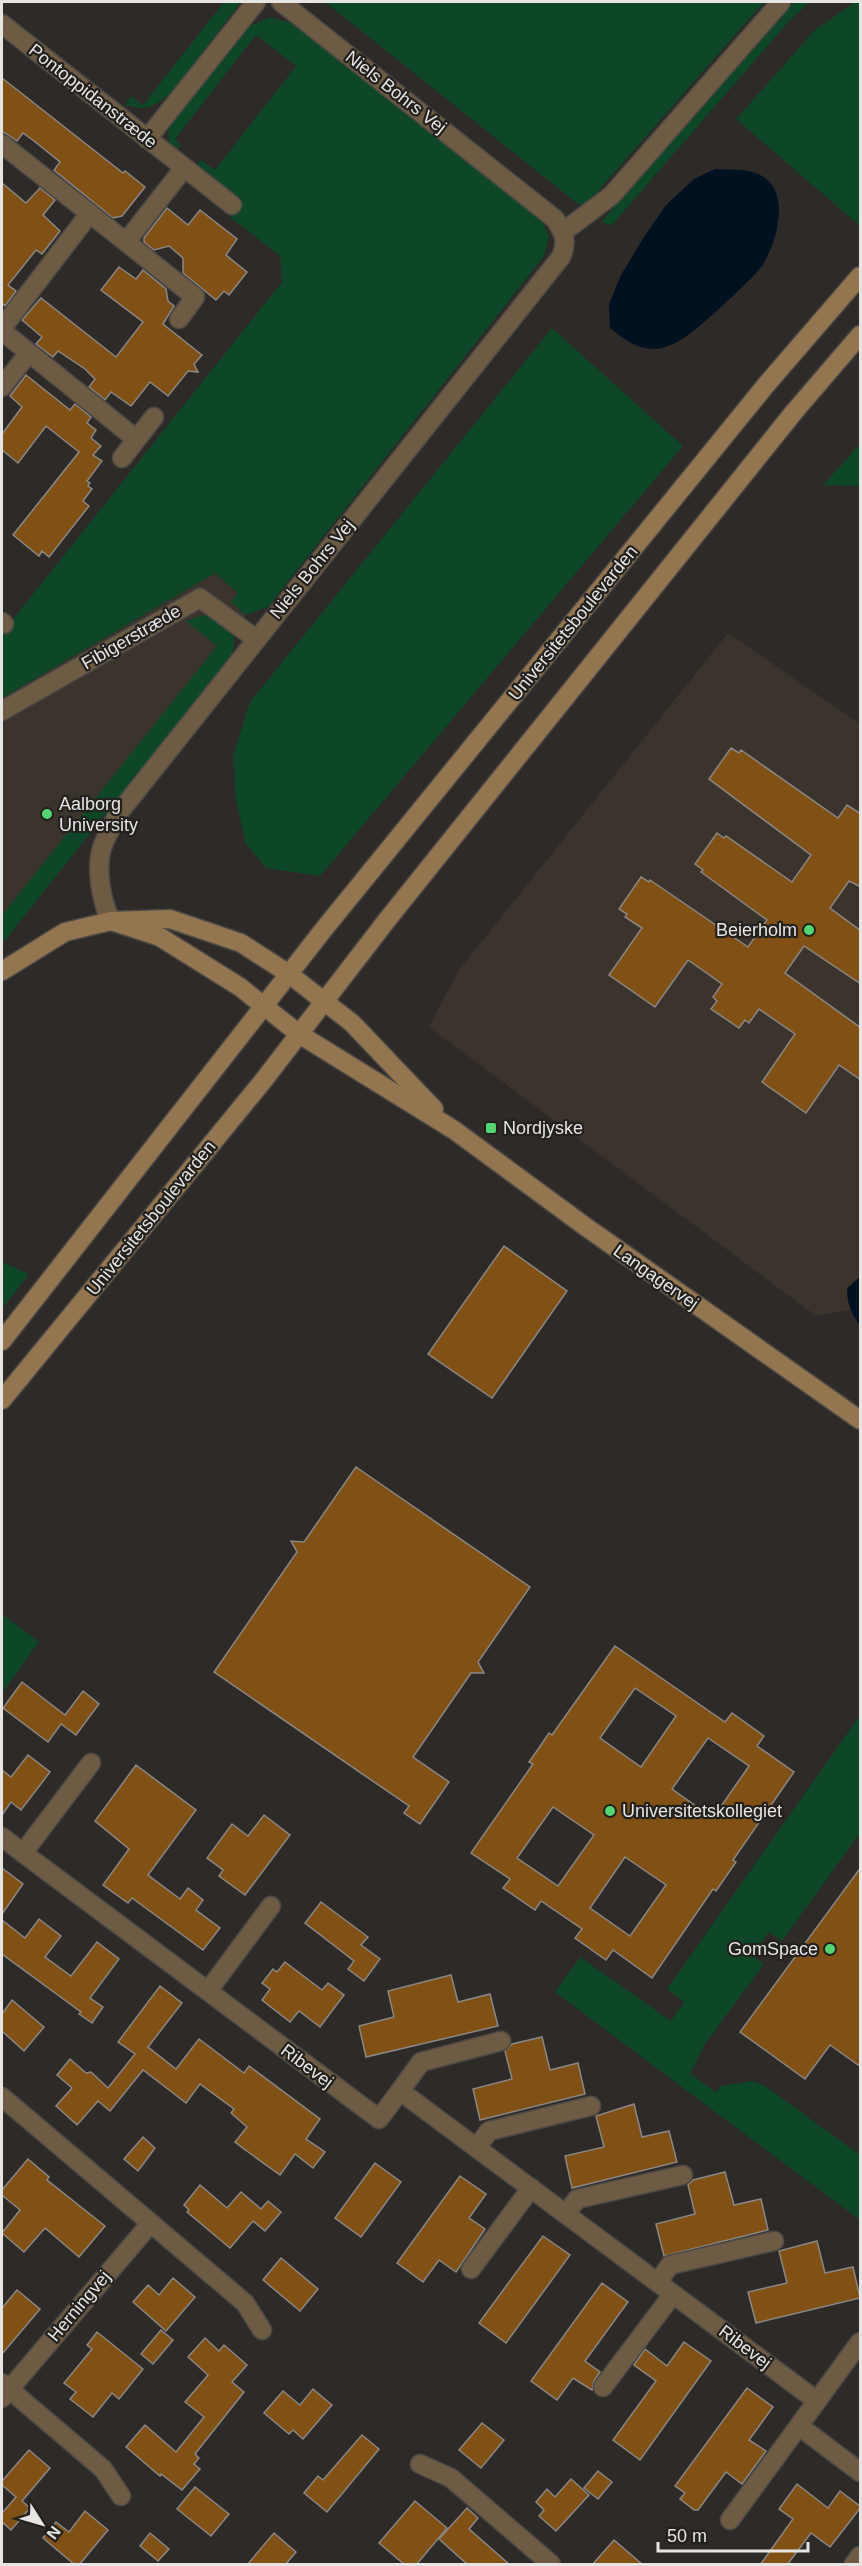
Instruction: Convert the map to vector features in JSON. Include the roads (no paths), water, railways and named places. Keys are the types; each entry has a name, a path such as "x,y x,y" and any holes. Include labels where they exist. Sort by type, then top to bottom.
{"main road":[{"name":"Universitetsboulevarden","path":"264,1006 766,385 861,276"},
{"path":"324,1001 794,412 861,335"},
{"path":"2,971 65,932 111,921 170,919 241,943 289,974"},
{"path":"2,1341 264,1006 240,987 160,937 111,921"},
{"name":"Langagervej","path":"289,974 352,1023 454,1130"},
{"name":"Universitetsboulevarden","path":"2,1400 324,1001"},
{"name":"Langagervej","path":"264,1006 299,1034 454,1130 586,1227 861,1420"}],"street":[{"path":"147,139 256,2"},
{"name":"Niels Bohrs Vej","path":"111,921 105,909 100,888 102,847 118,814 561,257 566,245 563,232 555,219 281,2"},
{"path":"563,232 612,195 781,2"},
{"name":"Pontoppidanstræde","path":"2,24 232,205"},
{"path":"2,144 195,297 179,319"},
{"path":"126,242 184,168"},
{"path":"90,213 2,330 28,354 136,439"},
{"path":"2,387 28,354"},
{"path":"122,458 154,417"},
{"name":"Fibigerstræde","path":"2,711 200,597 256,639"},
{"path":"23,1853 91,1763"},
{"name":"Ribevej","path":"2,1837 379,2119 421,2062 501,2042"},
{"path":"208,1991 271,1906"},
{"name":"Ribevej","path":"400,2091 817,2401"},
{"path":"2,2097 245,2303 262,2330"},
{"path":"477,2147 489,2131 591,2106"},
{"path":"566,2214 577,2199 683,2175"},
{"path":"471,2269 531,2188"},
{"name":"Herningvej","path":"121,2496 103,2469 4,2390 150,2224"},
{"path":"658,2282 670,2265 774,2241"},
{"path":"603,2387 674,2294"},
{"path":"730,2520 861,2342"},
{"path":"799,2426 861,2472"},
{"path":"420,2464 451,2478 546,2563"},
{"path":"854,2565 861,2556"}],"water":[{"path":"715,169 749,171 760,175 770,183 779,204 779,218 768,256 757,272 736,293 681,340 655,349 631,343 610,328 609,304 621,275 666,205 694,179"},
{"path":"860,1277 860,1326 850,1308 847,1288"}],"place":[{"name":"Aalborg University","path":"47,814"},
{"name":"Beierholm","path":"809,930"},
{"name":"Nordjyske","path":"491,1128"},
{"name":"Universitetskollegiet","path":"610,1811"},
{"name":"GomSpace","path":"830,1949"}]}
